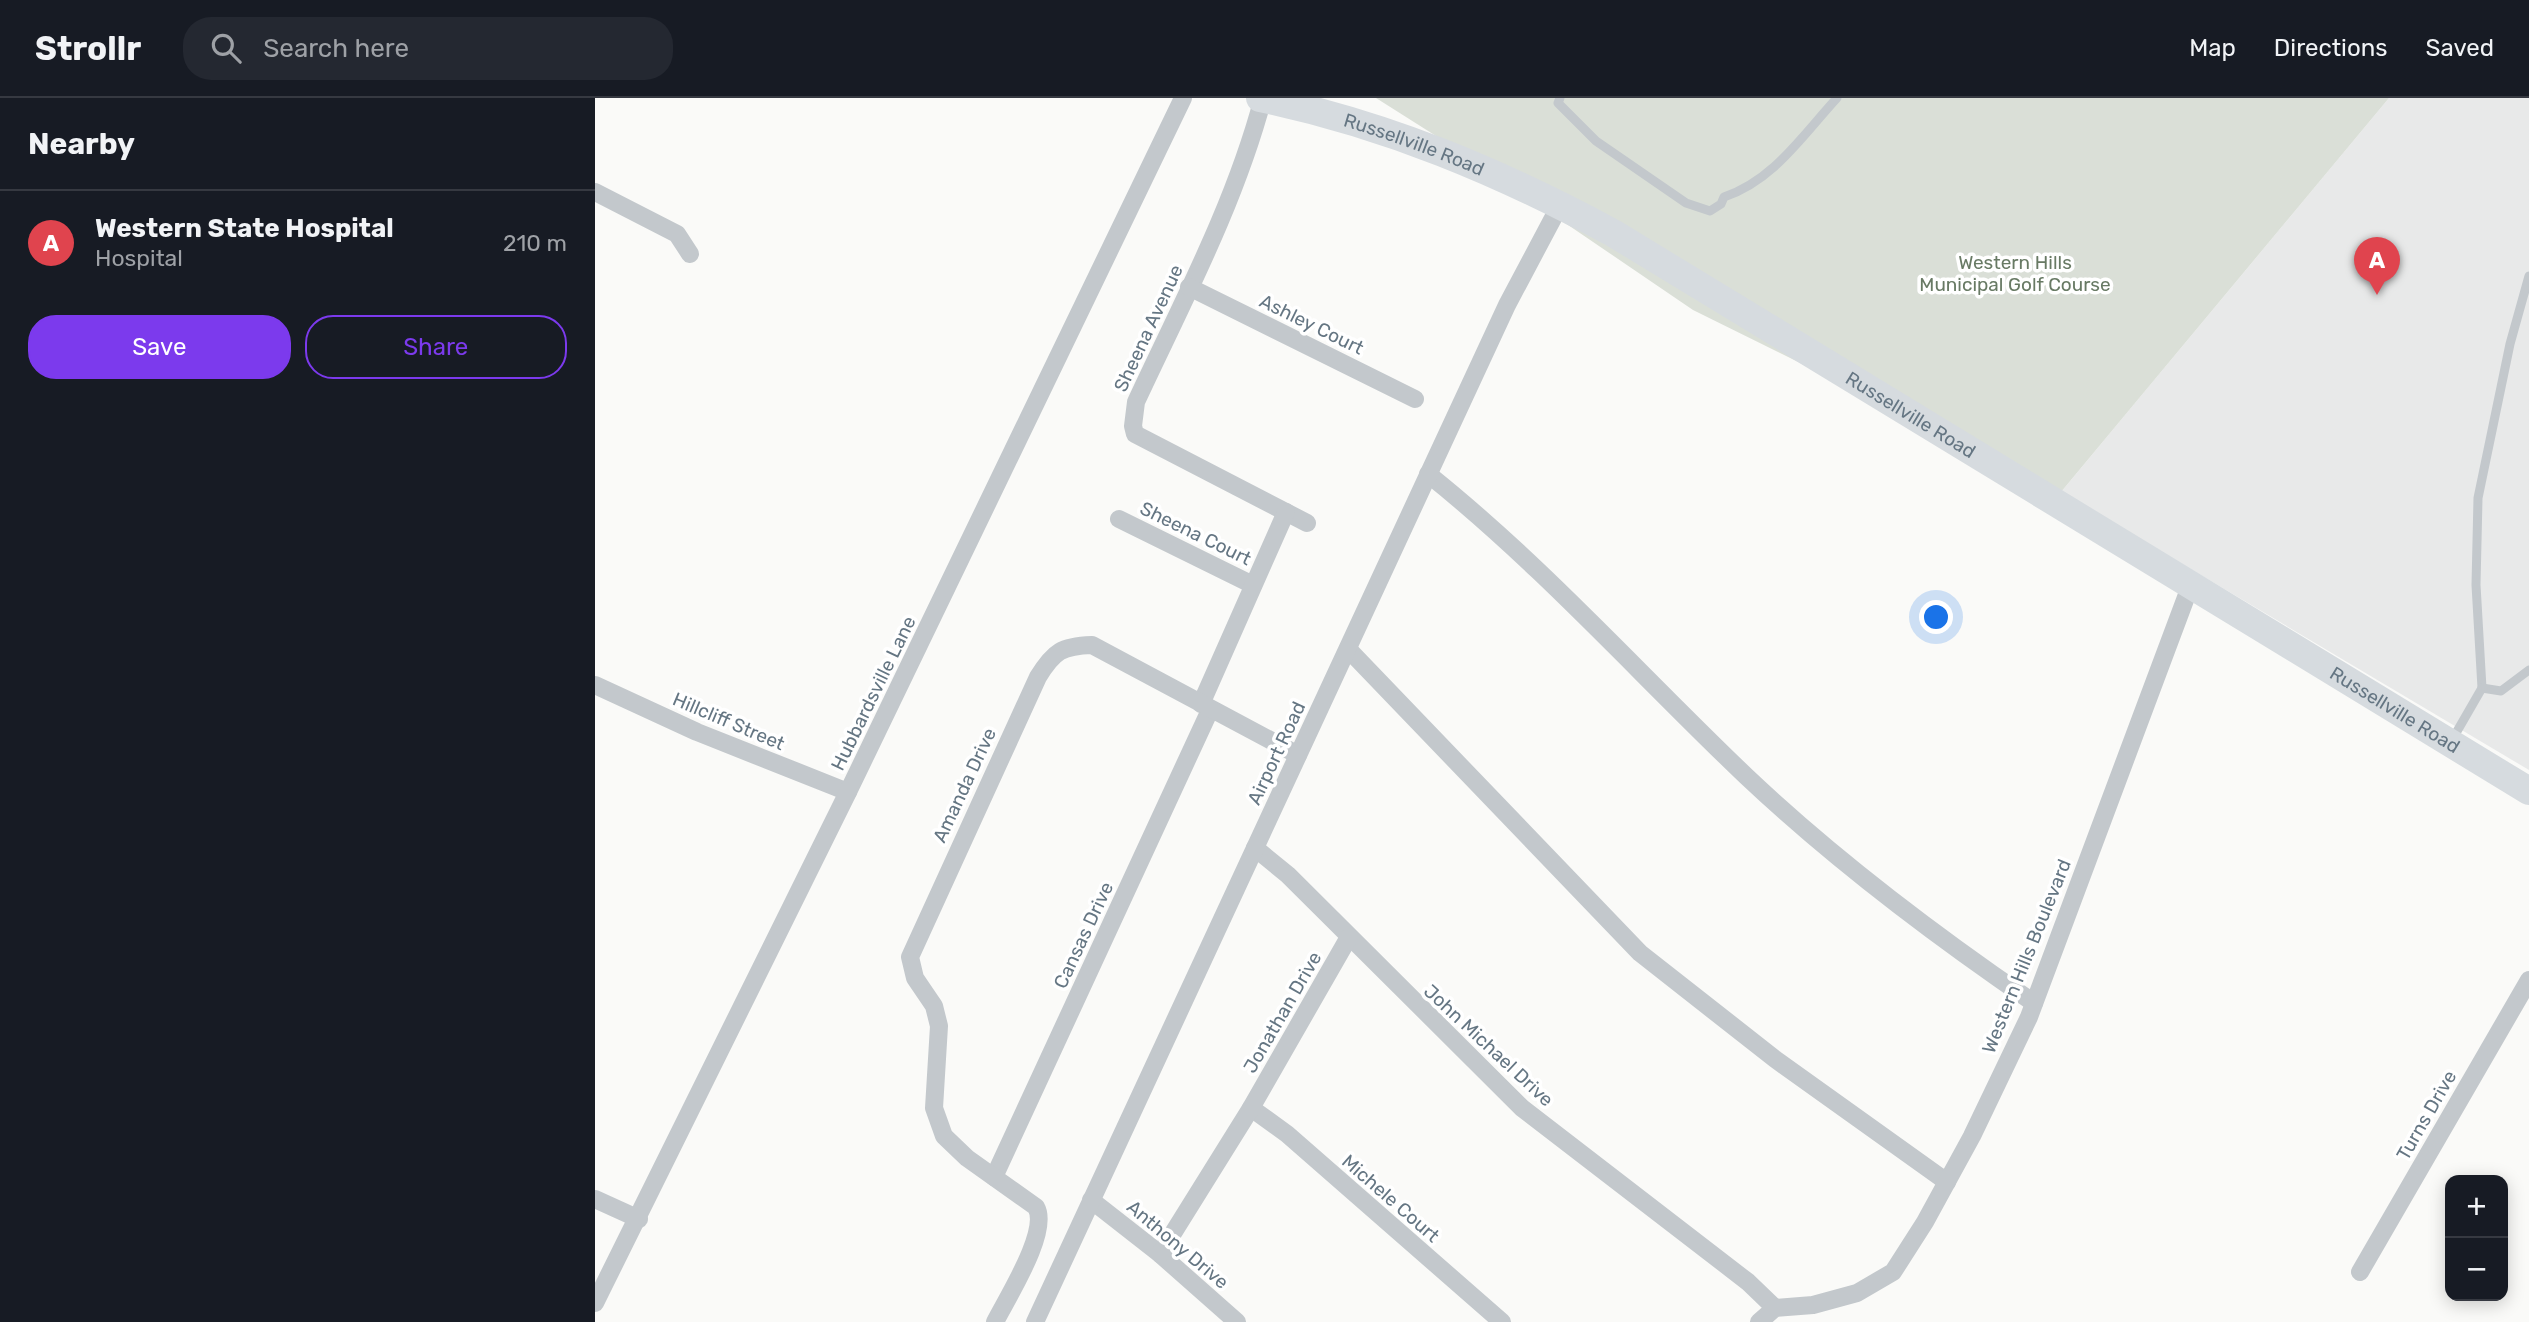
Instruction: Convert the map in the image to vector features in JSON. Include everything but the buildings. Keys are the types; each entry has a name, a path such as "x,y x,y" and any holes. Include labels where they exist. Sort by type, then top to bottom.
{"main road":[{"name":"Russellville Road","path":"1262,98 1347,119 1428,145 1560,205 1912,413 2192,584 2529,780"},
{"name":"Russellville Road","path":"1299,98 1433,139 1503,167 1604,218 1929,410 2453,738 2529,791"}],"street":[{"name":"Hubbardsville Lane","path":"595,1303 639,1219 848,792 1183,98"},
{"name":"Sheena Avenue","path":"1262,98 1249,145 1212,241 1136,402 1133,426 1135,434 1307,523"},
{"path":"595,192 677,234 690,254"},
{"name":"Airport Road","path":"1035,1322 1507,305 1560,205"},
{"name":"Ashley Court","path":"1189,287 1415,399"},
{"path":"1428,474 1511,547 1747,777 1842,863 1927,930 2034,1003"},
{"name":"Cansas Drive","path":"993,1177 1205,707 1253,585 1286,512"},
{"name":"Sheena Court","path":"1119,519 1253,585"},
{"name":"Western Hills Boulevard","path":"1775,1308 1813,1305 1857,1293 1893,1272 1947,1182 2034,1003 2192,584"},
{"name":"Amanda Drive","path":"995,1322 1040,1226 1040,1213 1036,1207 967,1158 944,1136 933,1108 939,1026 935,1006 915,978 910,957 941,883 1038,677 1048,659 1063,648 1092,645 1298,754"},
{"path":"1348,649 1640,953 1775,1059 1947,1182"},
{"name":"Hillcliff Street","path":"595,685 697,732 848,792"},
{"name":"John Michael Drive","path":"1255,848 1288,875 1522,1108 1748,1282 1775,1308"},
{"name":"Jonathan Drive","path":"1160,1254 1251,1108 1349,937"},
{"name":"Turns Drive","path":"2360,1272 2529,980"},
{"name":"Michele Court","path":"1251,1108 1287,1135 1502,1322"},
{"path":"595,1199 639,1219"},
{"name":"Anthony Drive","path":"1091,1200 1160,1254 1237,1322"},
{"path":"1759,1322 1775,1308"}],"lane":[{"path":"1560,98 1558,103 1597,141 1686,203 1710,211 1721,204 1724,197 1743,190 1769,174 1837,98"},
{"path":"2453,738 2482,688 2476,585 2478,498 2510,344 2529,276"},
{"path":"2482,688 2501,691 2529,670"}],"shaded area":[{"path":"2389,98 2529,98 2529,770 2061,492"}],"green space":[{"name":"Western Hills Municipal Golf Course","path":"1376,98 2389,98 2061,492 1693,310 1455,148"}],"place":[{"name":"Western State Hospital","path":"2377,295"}]}
